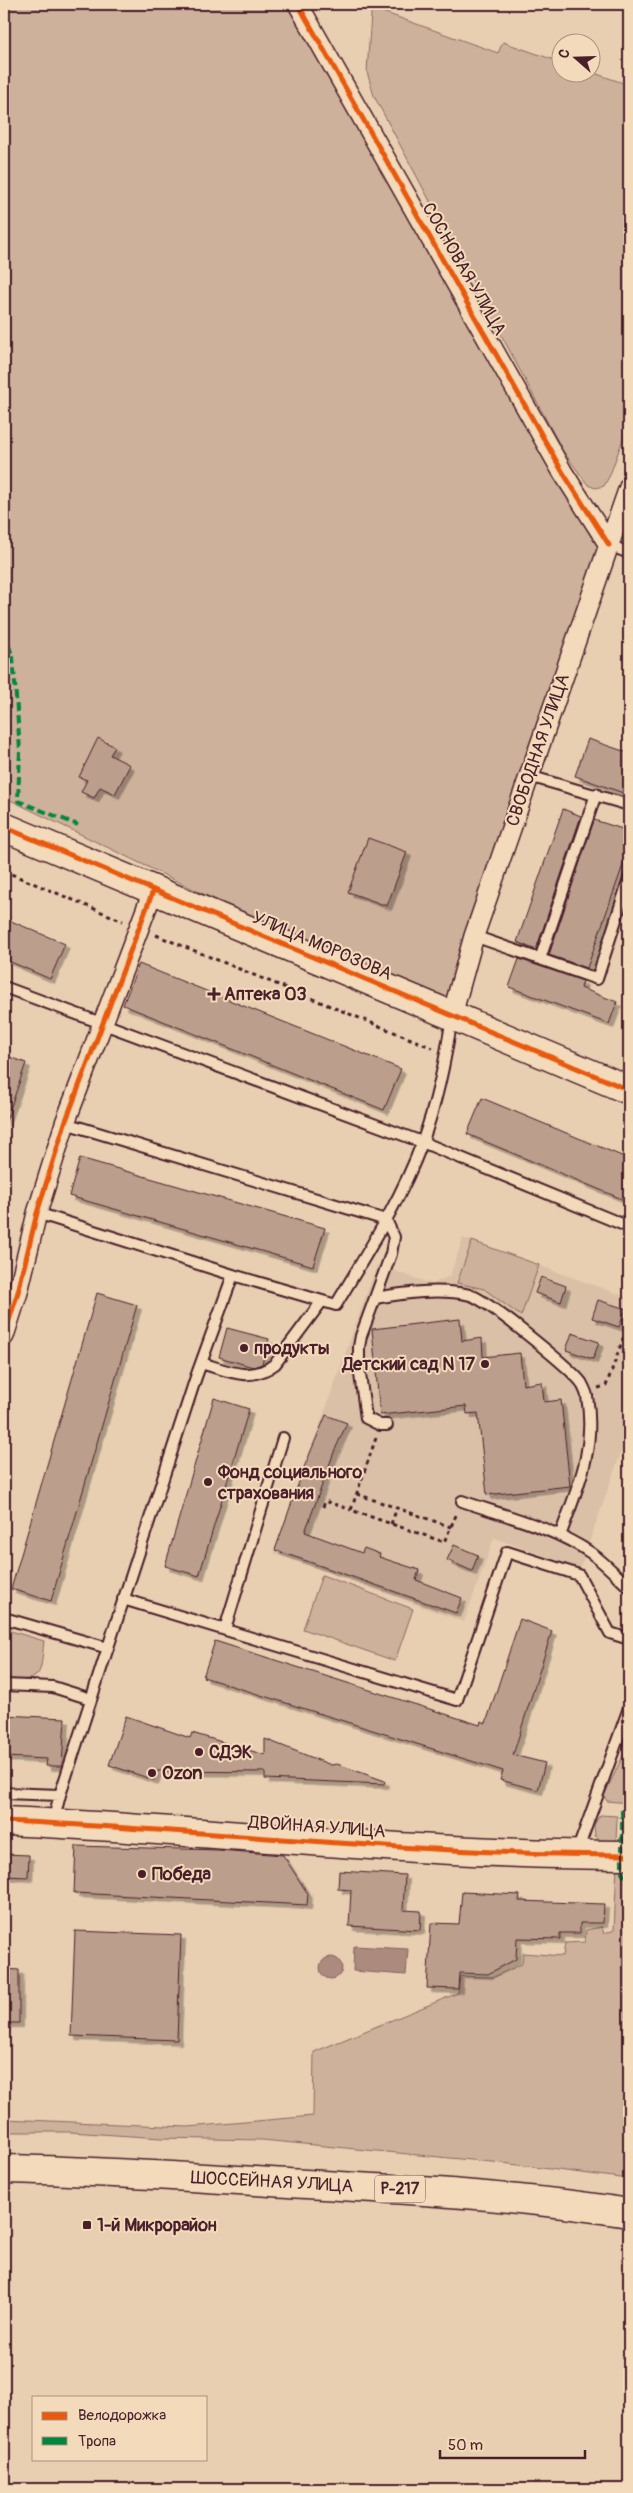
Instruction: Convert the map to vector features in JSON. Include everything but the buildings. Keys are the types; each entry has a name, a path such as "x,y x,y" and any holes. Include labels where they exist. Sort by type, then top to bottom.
{"main road":[{"name":"УЛИЦА МОРОЗОВА","path":"4,827 629,1090"},
{"name":"ДВОЙНАЯ УЛИЦА","path":"4,1821 378,1845 576,1855 629,1855"},
{"name":"ШОССЕЙНАЯ УЛИЦА","path":"4,2169 208,2178 441,2192 582,2206 629,2213"}],"street":[{"name":"СОСНОВАЯ УЛИЦА","path":"298,4 562,471 609,545"},
{"name":"СВОБОДНАЯ УЛИЦА","path":"452,1015 474,936 629,487"},
{"path":"4,1336 18,1292 37,1213 65,1123 153,891"}],"lane":[{"path":"609,545 629,553"},
{"path":"529,776 629,805"},
{"path":"540,959 596,794"},
{"path":"474,936 597,979 629,879"},
{"path":"4,986 422,1142 629,1226"},
{"path":"37,1213 233,1276 336,1305 386,1220 422,1142 447,1054 452,1015"},
{"path":"65,1123 386,1220 394,1237 391,1254 361,1336 359,1367 366,1418 384,1425"},
{"path":"53,1823 60,1795 123,1599 202,1362 233,1276"},
{"path":"375,1298 451,1292 472,1296 487,1303 562,1364 580,1382 585,1390 590,1434 588,1450 585,1465 560,1536"},
{"path":"202,1362 246,1375 256,1375 266,1371 275,1364 322,1301"},
{"path":"225,1629 283,1438"},
{"path":"462,1501 560,1536 593,1554 629,1587"},
{"path":"123,1599 457,1700 507,1552 579,1575 610,1633 629,1639"},
{"path":"4,1618 108,1648"},
{"path":"4,1685 53,1688 91,1699"},
{"path":"576,1855 629,1708"},
{"path":"4,1793 60,1795"}],"path":[{"path":"4,871 447,1054"},
{"path":"585,1390 606,1386 628,1325"},
{"path":"352,1510 384,1425"},
{"path":"357,1494 450,1527"},
{"path":"323,1507 325,1502 444,1542 462,1501"},
{"path":"392,1524 397,1508"}],"shaded area":[{"path":"4,4 298,4 609,545 452,1015 4,797"},
{"path":"373,4 382,4 380,11 498,53 503,42 550,58 550,82 600,82 600,75 629,85 629,422 610,475 604,486 595,488 588,485 563,451 374,96 367,72"},
{"name":"Детский сад N 17","path":"463,1238 629,1298 629,1430 580,1568 494,1538 464,1622 274,1553 377,1265 432,1284 450,1276"},
{"path":"472,1241 539,1265 521,1316 484,1289 457,1283"},
{"path":"322,1575 413,1609 395,1661 303,1629"},
{"path":"4,1629 44,1641 40,1670 33,1678 4,1679"},
{"path":"626,1749 629,1749 629,1803 607,1801 604,1796"},
{"path":"600,1815 617,1816 616,1842 604,1842 595,1836 594,1825"},
{"path":"617,1865 629,1866 629,2179 502,2163 262,2140 161,2138 70,2132 4,2132 4,2119 188,2127 313,2116 314,2052 458,1993 460,1976 494,1977 522,1964 523,1953 563,1956 565,1943 585,1942 586,1930 602,1927 604,1934 614,1930"},
{"path":"354,1946 408,1949 406,1975 353,1971"},
{"path":"331,1957 339,1960 342,1968 339,1976 331,1979 323,1976 320,1968 323,1960"}],"marked path":[{"path":"4,634 13,657 20,750 18,801 78,825"},
{"path":"622,1810 622,1873 629,1883"}],"cycle path":[{"path":"298,4 562,471 609,545"},
{"path":"4,827 629,1090"},
{"path":"4,1336 18,1292 37,1213 65,1123 153,891"},
{"path":"4,1821 394,1847 551,1854 629,1855"}],"place":[{"name":"Аптека 03","path":"214,994"},
{"name":"продукты","path":"244,1348"},
{"name":"Детский сад N 17","path":"485,1364"},
{"name":"Фонд социального страхования","path":"208,1482"},
{"name":"СДЭК","path":"199,1752"},
{"name":"Ozon","path":"152,1773"},
{"name":"Победа","path":"142,1874"},
{"name":"1-й Микрорайон","path":"87,2225"}]}
